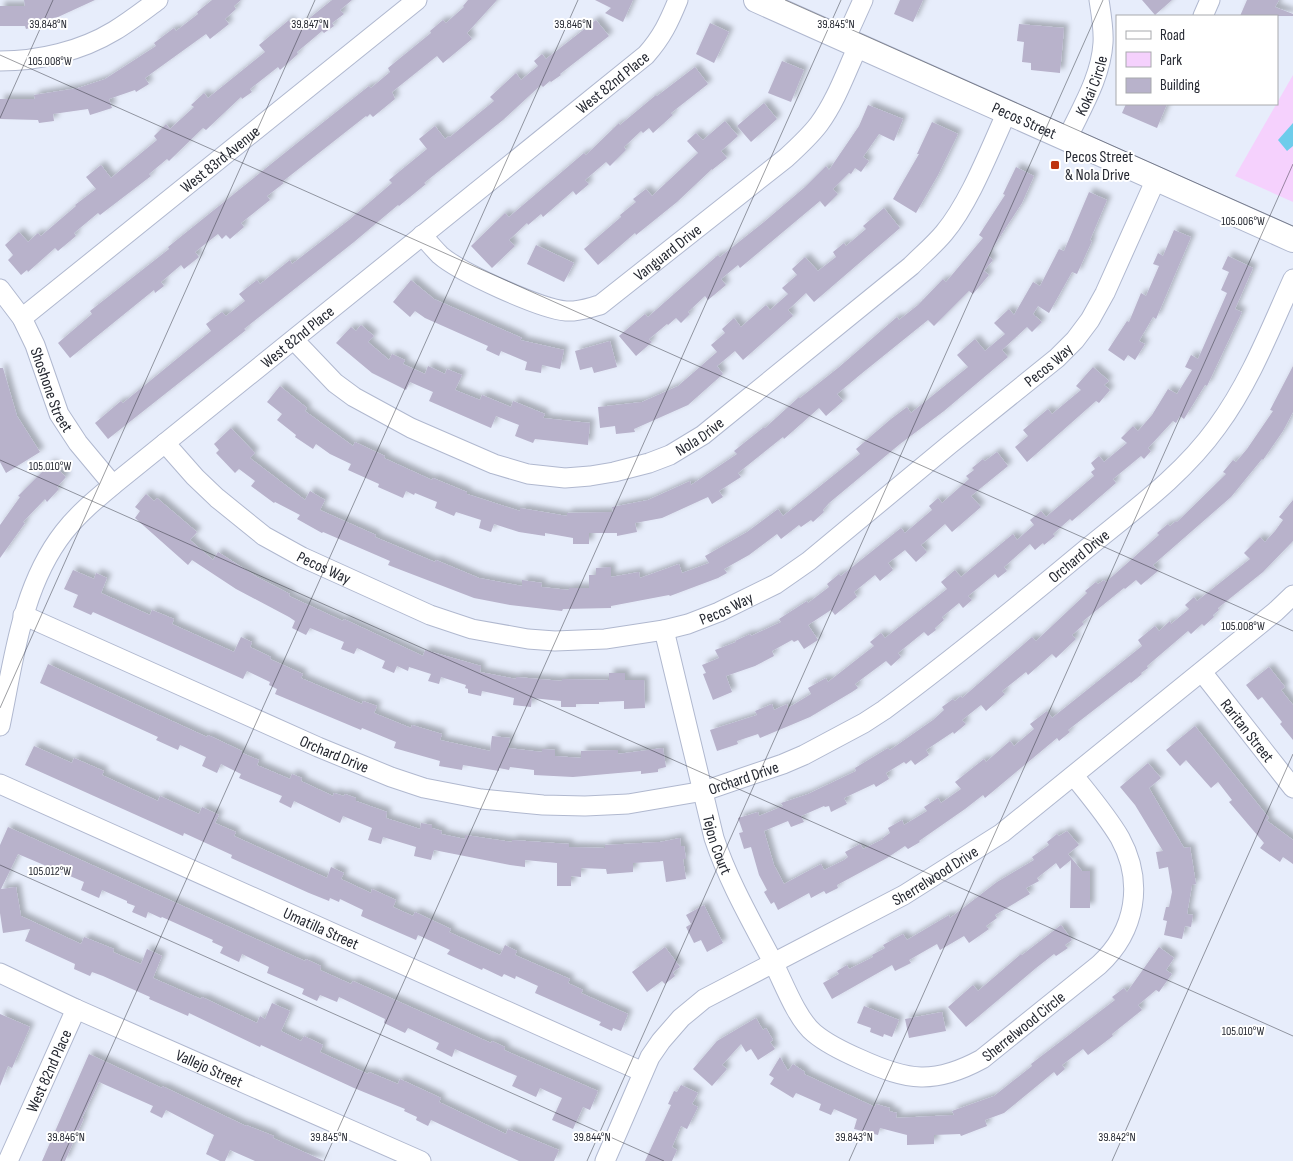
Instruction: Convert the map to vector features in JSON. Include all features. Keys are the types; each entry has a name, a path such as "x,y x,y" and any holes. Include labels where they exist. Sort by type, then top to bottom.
{"main road":[{"name":"Pecos Street","path":"756,0 1293,240"}],"street":[{"path":"0,61 34,59 82,46 112,32 158,0"},
{"name":"West 83rd Avenue","path":"22,318 417,0"},
{"name":"West 82nd Place","path":"0,726 23,614 33,585 46,559 62,534 92,502 646,55 659,40 678,0"},
{"name":"Vanguard Drive","path":"422,235 450,263 516,295 550,308 566,311 581,310 600,305 786,158 819,124 831,105 852,43 863,0"},
{"path":"1099,0 1110,44"},
{"path":"1203,15 1210,0"},
{"name":"Kokai Circle","path":"1067,139 1110,44"},
{"name":"Nola Drive","path":"294,340 335,383 354,397 411,428 494,464 528,474 564,478 614,472 649,463 670,455 703,435 932,247 953,221 972,187 1008,112"},
{"name":"Pecos Way","path":"165,443 195,477 217,498 264,536 302,557 430,615 472,630 528,639 555,641 605,639 664,630 719,612 776,584 810,560 1057,358 1075,340 1090,320 1156,179"},
{"name":"Orchard Drive","path":"23,614 318,747 391,777 424,788 481,799 543,805 585,806 628,804 704,791 804,755 877,714 946,662 1140,505 1197,453 1232,405 1264,345 1293,279"},
{"name":"Shoshone Street","path":"0,289 22,318 35,345 59,414 78,443 113,485"},
{"name":"Sherrelwood Drive","path":"605,1161 643,1072 660,1041 690,1010 720,990 874,911 949,868 1002,833 1202,672 1293,595"},
{"name":"Tejon Court","path":"664,630 714,838 723,866 773,963"},
{"name":"Raritan Street","path":"1202,672 1293,788"},
{"name":"Sherrelwood Circle","path":"773,963 807,1026 814,1033 840,1050 887,1071 909,1076 947,1075 962,1070 982,1058 1110,955 1122,938 1130,919 1133,878 1129,860 1121,840 1109,820 1074,776"},
{"name":"Umatilla Street","path":"0,784 643,1072"},
{"name":"Vallejo Street","path":"0,973 76,1009 420,1161"},
{"name":"West 82nd Place","path":"8,1161 76,1009"}],"green space":[{"path":"1293,75 1293,202 1235,176 1276,105 1278,105 1278,101"}],"water":[{"path":"1293,123 1293,146 1287,151 1278,140"}],"building":[{"path":"24,0 95,0 58,17 48,19 49,23 26,29 25,26 0,26 0,6 25,6"},
{"path":"212,0 241,0 234,6 236,9 225,19 229,24 210,39 206,34 145,78 149,84 136,92 135,90 109,99 112,108 90,115 88,109 53,114 54,121 39,123 38,120 0,119 0,99 35,99 34,95 78,88 105,79 156,46 154,43 174,28 176,31"},
{"path":"332,0 352,0 340,10 344,14 332,23 334,26 324,33 322,31 297,52 298,54 280,70 278,67 250,89 252,92 242,99 241,97 206,130 203,128 169,161 167,159 149,174 151,176 100,215 98,213 74,233 76,236 58,251 55,248 28,272 27,270 21,275 8,260 13,255 5,245 19,232 28,242 38,233 41,236 96,189 86,177 101,165 111,178 157,140 154,136 166,124 170,129 194,107 191,105 204,93 208,98 265,52 259,45 289,20 296,29"},
{"path":"468,0 497,0 467,33 472,39 443,63 437,56 392,92 395,99 373,117 370,114 366,116 282,182 284,183 267,196 270,200 241,223 244,227 230,239 226,235 222,239 218,234 195,252 199,257 184,269 181,265 161,282 164,286 155,293 154,290 70,358 58,343 92,314 90,311 369,86 371,88 390,72 388,68 431,33 430,31 443,20 446,23 464,7"},
{"path":"595,0 633,0 623,22 605,13 611,8"},
{"path":"900,0 923,0 913,22 894,14"},
{"path":"1142,0 1172,0 1155,15"},
{"path":"1247,0 1279,0 1275,7 1293,14 1293,16 1278,15 1240,15"},
{"path":"596,20 609,36 561,75 543,87 541,85 503,120 424,183 426,184 108,439 95,423 121,401 123,403 211,331 206,324 222,312 226,316 245,301 239,294 257,280 260,284 290,260 292,264 349,220 392,183 389,180 427,149 419,139 435,126 445,139 450,137 494,101 490,97 516,73 521,80 538,66 534,61 542,54 546,59"},
{"path":"710,23 729,32 714,63 696,54"},
{"path":"1019,24 1064,28 1060,73 1031,70 1031,63 1022,62 1024,42 1017,41"},
{"path":"782,61 804,70 791,102 768,93"},
{"path":"695,67 708,84 671,113 673,115 653,133 649,128 643,133 641,131 624,147 626,150 610,166 606,162 585,180 589,184 576,195 573,191 543,217 541,214 528,225 527,223 509,240 515,246 492,268 471,246 505,213 509,217 584,153 586,155 619,123 620,125 656,95"},
{"path":"764,103 777,119 751,142 737,126"},
{"path":"868,105 903,119 894,141 879,134 863,157 869,161 861,172 855,168 851,174 849,173 833,189 838,194 825,207 820,201 740,268 738,265 721,279 726,285 708,300 705,296 688,312 690,314 681,323 676,318 667,324 649,339 652,342 636,356 619,336 645,314 648,317 718,255 720,257 764,222 805,187 826,166 829,170 859,126"},
{"path":"1126,105 1167,105 1157,128 1122,113"},
{"path":"725,121 738,136 721,151 727,158 712,169 677,202 636,235 635,233 598,265 584,249 636,202 633,199 646,189 652,196 698,153 687,141 696,133 703,140"},
{"path":"932,122 958,134 938,175 916,213 893,199 919,154 917,154"},
{"path":"1016,167 1034,176 1022,203 988,255 993,260 984,271 989,275 973,294 969,291 934,326 928,320 861,374 837,394 843,401 826,416 819,408 784,439 783,437 738,473 741,477 719,491 723,497 712,504 708,497 662,518 635,523 637,532 617,536 617,533 589,533 589,544 573,544 573,538 545,533 545,536 519,532 494,524 491,532 479,528 481,520 456,512 454,516 435,508 437,502 415,493 414,495 406,491 403,498 378,487 379,484 348,470 351,464 330,454 316,444 313,449 295,437 296,435 277,420 282,414 267,402 280,386 307,408 305,411 353,446 355,442 385,456 384,458 432,480 433,478 467,492 467,494 520,511 520,508 567,516 567,513 613,512 612,507 648,500 690,481 691,485 737,454 734,451 765,428 799,397 838,368 897,317 899,320 918,305 943,279 946,282 983,238 979,235 1005,195 1003,194"},
{"path":"1089,192 1107,200 1090,240 1092,241 1077,274 1072,272 1049,313 1038,306 1033,314 1042,322 1032,332 1027,327 1002,350 1008,357 829,503 823,510 824,512 813,522 811,520 801,527 799,525 781,539 777,534 749,555 724,569 727,573 718,578 670,596 611,606 611,608 563,609 562,611 510,605 474,598 388,565 390,561 322,533 297,519 300,515 274,503 251,486 255,481 239,469 235,473 216,453 219,450 214,444 231,428 255,453 250,458 305,500 310,491 325,500 320,510 376,535 375,537 479,578 522,586 522,580 542,583 541,587 569,590 569,588 589,588 589,575 596,575 596,568 611,567 611,577 639,572 640,578 679,564 682,573 709,563 705,556 747,532 778,509 783,516 860,454 856,449 891,419 907,407 911,413 968,367 957,355 975,339 985,351 1005,334 994,323 1009,309 1014,315 1033,282 1040,286 1059,249 1064,251"},
{"path":"884,208 900,228 814,302 806,293 788,310 793,316 743,360 735,351 717,366 723,374 688,405 634,429 635,432 616,434 615,426 600,428 598,407 642,402 678,386 717,352 711,345 725,333 722,329 734,318 741,327 766,305 770,310 788,294 782,288 797,275 792,269 805,257 818,271 836,257 833,252 844,243 846,246 866,229 863,226"},
{"path":"1174,230 1191,237 1156,319 1153,317 1139,341 1145,344 1135,360 1128,355 1124,361 1108,350 1127,321 1129,322 1141,293 1146,296 1159,266 1153,264 1158,253 1163,256"},
{"path":"536,245 574,263 564,282 527,264"},
{"path":"1228,256 1253,268 1235,309 1242,312 1207,386 1205,385 1184,419 1180,416 1176,423 1173,421 1148,448 1151,451 1144,459 1141,456 1113,479 1116,483 1072,521 1070,519 1044,545 1043,543 1035,550 1030,544 1004,567 1007,571 998,578 995,574 968,596 972,600 963,608 959,603 942,617 944,620 935,628 936,630 928,636 924,632 898,653 901,657 891,666 886,661 855,684 858,688 810,717 760,738 758,734 737,741 738,744 717,751 710,730 757,715 755,711 772,704 774,710 787,704 788,708 811,694 808,688 826,678 828,682 874,646 870,642 881,633 885,638 947,589 941,582 955,570 961,577 1013,534 1017,540 1034,525 1030,520 1041,511 1046,517 1094,476 1091,472 1095,469 1091,463 1099,456 1104,462 1127,443 1121,438 1133,426 1138,431 1152,415 1168,389 1177,394 1192,370 1185,367 1191,355 1198,359 1227,293 1221,290 1229,272 1222,269"},
{"path":"411,280 434,299 522,338 520,340 564,350 560,369 542,365 541,373 525,370 527,362 501,351 499,356 486,350 488,346 425,318 415,311 410,317 393,302"},
{"path":"361,325 374,336 368,342 389,360 392,354 405,360 403,364 425,374 428,366 445,374 447,369 462,375 455,390 480,400 482,395 511,407 513,401 545,414 543,418 590,423 588,445 535,439 533,443 515,436 519,425 496,416 491,428 429,401 433,392 410,382 406,390 372,373 336,343 351,327 356,331"},
{"path":"610,341 617,367 594,373 592,367 580,370 575,351"},
{"path":"1293,366 1293,412 1283,431 1263,460 1231,497 1153,565 1158,571 1141,585 1136,580 1124,588 1082,622 1084,624 1072,635 1076,639 1056,658 1052,654 1028,675 1026,672 1002,691 1005,694 986,711 981,705 962,720 966,724 954,734 953,732 926,750 929,755 915,765 911,760 906,764 904,762 886,773 889,779 876,787 874,784 844,798 847,804 831,812 829,806 824,806 801,816 804,822 791,827 788,821 764,831 774,865 784,884 821,864 824,870 844,860 848,857 845,852 860,844 863,849 883,839 890,833 888,828 902,820 904,825 927,811 924,807 938,798 941,803 961,789 955,782 984,759 986,762 1010,741 1014,746 1034,729 1030,724 1047,711 1052,718 1142,646 1138,640 1155,626 1159,631 1170,621 1171,624 1189,609 1185,605 1194,597 1197,601 1250,559 1244,553 1260,537 1265,542 1283,520 1279,517 1293,500 1293,541 1263,572 1218,608 1219,610 1213,615 1214,617 1204,626 1202,624 1191,634 1188,631 1147,666 1148,668 1142,674 1068,730 1070,732 1059,741 1057,738 985,798 983,795 920,842 908,849 905,846 837,885 838,888 826,894 824,891 811,898 809,893 778,910 774,902 771,904 764,892 767,890 759,875 751,847 744,849 739,833 743,832 738,818 758,812 759,816 783,806 781,803 808,794 856,771 855,768 888,748 890,750 933,720 944,710 942,707 953,699 955,701 961,696 962,698 1032,637 1036,641 1087,593 1085,591 1096,582 1098,584 1104,580 1106,582 1159,535 1157,533 1168,524 1170,526 1177,522 1226,474 1223,472 1233,460 1236,462 1247,449 1273,411 1270,410"},
{"path":"1093,367 1109,381 1104,385 1110,390 1099,403 1096,401 1027,462 1015,447 1028,436 1023,430 1048,409 1052,414 1081,390 1076,386"},
{"path":"0,368 3,368 17,416 40,452 6,473 0,462"},
{"path":"997,452 1008,466 971,496 981,507 952,532 945,524 921,545 927,552 916,562 905,550 888,563 893,570 880,581 875,575 854,592 857,597 835,615 831,610 808,625 818,640 804,649 798,640 794,642 792,640 772,651 774,656 755,666 726,676 732,692 713,700 703,674 706,673 702,665 719,658 715,650 781,622 779,619 807,601 808,603 829,587 827,584 839,574 841,576 901,528 905,533 932,510 929,506 938,498 942,503 969,479 966,476 974,470 972,468 983,459 985,461"},
{"path":"51,463 66,477 57,487 59,489 47,502 45,499 23,522 25,523 0,558 0,525 20,497 18,496"},
{"path":"146,494 154,501 157,498 197,532 190,540 213,560 218,552 257,577 290,594 289,596 423,656 425,650 481,666 480,672 516,679 516,677 562,681 562,679 609,680 609,673 625,673 625,680 644,680 645,708 624,709 624,701 576,704 576,707 561,707 561,701 532,698 531,707 513,705 514,698 482,691 481,696 468,693 468,689 465,688 466,685 441,677 439,684 428,681 431,674 409,667 408,671 397,666 394,673 382,668 385,661 357,648 354,654 341,649 344,642 310,628 306,635 292,628 295,621 289,617 236,589 192,560 188,565 135,518 140,511 135,507"},
{"path":"73,570 94,579 96,573 107,578 101,593 150,615 152,610 174,619 172,624 234,652 241,637 252,642 250,647 271,657 270,659 303,674 301,678 362,704 363,701 377,706 374,713 411,728 412,725 442,734 440,740 490,751 492,736 510,738 508,748 542,752 542,749 555,750 555,756 581,758 581,751 618,750 618,754 663,748 666,767 658,769 658,772 641,774 641,771 573,777 534,775 534,770 510,767 509,770 499,768 499,771 463,765 462,770 439,766 440,761 394,748 396,742 362,728 361,730 275,694 277,689 269,685 270,682 247,671 243,679 93,612 91,615 73,607 78,595 64,589"},
{"path":"48,664 207,737 208,735 242,751 242,753 259,760 257,765 290,779 292,774 302,778 301,781 333,796 334,793 344,796 345,794 356,798 356,801 387,812 386,818 420,829 421,823 432,825 432,828 442,831 441,834 465,839 465,835 512,842 512,840 569,844 569,847 605,848 605,845 660,842 680,838 681,846 684,846 686,859 683,859 686,879 666,882 663,861 633,863 633,872 607,874 606,869 581,868 581,877 571,876 571,886 557,886 557,863 525,860 525,867 434,850 431,860 414,856 416,847 383,837 381,844 368,840 372,828 343,816 340,823 294,801 291,808 279,802 282,796 239,778 241,774 221,764 217,773 202,766 206,757 180,745 178,750 156,740 158,737 40,683"},
{"path":"1269,667 1285,687 1281,690 1293,705 1293,740 1280,724 1282,722 1262,697 1258,700 1246,685"},
{"path":"1195,726 1269,818 1266,820 1293,840 1293,864 1283,857 1280,862 1260,848 1264,843 1229,802 1232,800 1218,782 1211,788 1186,760 1180,766 1166,750"},
{"path":"34,746 72,763 74,758 104,771 102,775 158,801 160,796 199,814 202,807 219,815 215,823 236,832 234,836 327,878 331,867 344,873 341,879 371,893 372,889 396,900 393,907 413,916 415,912 451,929 449,932 500,955 505,945 517,951 515,955 570,979 568,983 583,990 581,993 628,1014 621,1031 613,1028 612,1031 599,1025 601,1022 535,993 538,986 516,976 515,979 504,974 502,977 483,968 482,970 447,954 450,950 418,935 416,940 361,916 363,910 340,899 339,902 330,898 329,901 309,893 231,858 232,855 184,833 183,836 25,765"},
{"path":"1148,763 1161,778 1149,788 1184,848 1190,847 1196,884 1192,885 1187,914 1193,915 1191,927 1185,926 1182,939 1164,935 1167,921 1163,920 1166,907 1169,907 1172,892 1168,867 1159,869 1156,852 1163,851 1135,805 1120,787"},
{"path":"8,827 305,961 306,959 321,966 320,970 351,984 353,981 491,1043 492,1041 505,1047 504,1050 598,1091 590,1110 583,1107 573,1129 552,1120 562,1098 540,1088 536,1097 512,1086 517,1076 455,1049 452,1057 436,1049 439,1043 408,1028 405,1033 384,1023 385,1019 339,997 337,1002 320,995 317,1001 302,994 304,989 267,973 269,967 242,954 239,962 220,953 223,947 212,942 213,940 148,912 146,918 132,912 135,906 102,890 99,898 81,890 84,882 18,854 1,889 16,887 21,916 81,944 84,937 114,949 113,952 141,964 147,949 162,956 153,978 201,999 202,997 257,1023 260,1016 265,1019 272,1003 290,1011 281,1031 301,1041 304,1036 323,1045 320,1052 368,1074 369,1072 398,1084 400,1079 441,1098 439,1102 506,1134 508,1129 559,1150 554,1161 519,1161 431,1120 428,1126 416,1120 417,1117 404,1111 405,1109 354,1088 261,1045 260,1047 189,1013 188,1016 103,976 92,972 90,976 74,969 75,964 25,941 30,929 3,933 0,913 0,845"},
{"path":"1067,831 1079,845 1068,854 1082,871 1090,871 1090,908 1070,908 1071,860 1060,869 1056,863 1037,878 1039,881 1026,888 1030,894 995,915 997,918 986,926 989,929 969,943 964,936 940,950 937,944 909,960 911,963 895,971 892,965 832,999 823,983 839,974 837,971 847,965 849,969 873,957 872,955 885,948 883,945 903,934 907,940 949,915 950,918 997,882 1034,860 1032,857 1049,845 1047,842 1057,834 1059,836"},
{"path":"704,905 723,943 707,952 701,940 694,943 686,927 691,924 686,915"},
{"path":"1061,925 1072,940 1065,945 1068,948 1056,956 1054,954 966,1027 948,1007 973,985 978,991 1021,954"},
{"path":"665,947 680,967 673,972 675,976 665,984 662,981 647,992 632,972"},
{"path":"1159,947 1174,958 1166,970 1172,974 1159,992 1156,990 1138,1005 1142,1010 1088,1055 1083,1049 1062,1065 1065,1069 1057,1076 1054,1072 1004,1113 985,1120 987,1126 961,1136 960,1134 934,1135 934,1144 907,1145 907,1135 880,1128 878,1135 854,1129 857,1119 834,1109 831,1115 819,1110 821,1104 796,1093 793,1098 770,1084 774,1078 769,1075 780,1057 788,1071 793,1064 805,1072 804,1074 875,1107 876,1104 890,1108 889,1111 897,1113 896,1118 954,1115 952,1111 994,1096 1032,1066 1031,1064 1115,1000 1112,997 1124,988 1127,992"},
{"path":"864,1006 899,1020 892,1037 884,1034 883,1037 870,1032 871,1028 857,1023"},
{"path":"942,1012 946,1031 909,1038 905,1019"},
{"path":"0,1014 30,1027 12,1068 8,1066 0,1086"},
{"path":"756,1018 763,1030 766,1028 773,1040 770,1042 775,1049 758,1060 751,1049 746,1052 741,1044 722,1065 727,1069 712,1086 693,1069 717,1041"},
{"path":"89,1054 246,1126 274,1136 273,1138 324,1161 255,1161 230,1150 225,1161 220,1161 206,1154 214,1135 166,1110 162,1118 150,1112 153,1106 99,1082 65,1161 42,1161"},
{"path":"681,1085 698,1093 692,1104 698,1107 687,1129 681,1126 672,1147 677,1150 672,1161 645,1161 671,1105 668,1104 674,1091 677,1092"}],"place":[{"name":"Pecos Street & Nola Drive","path":"1055,165"}]}
